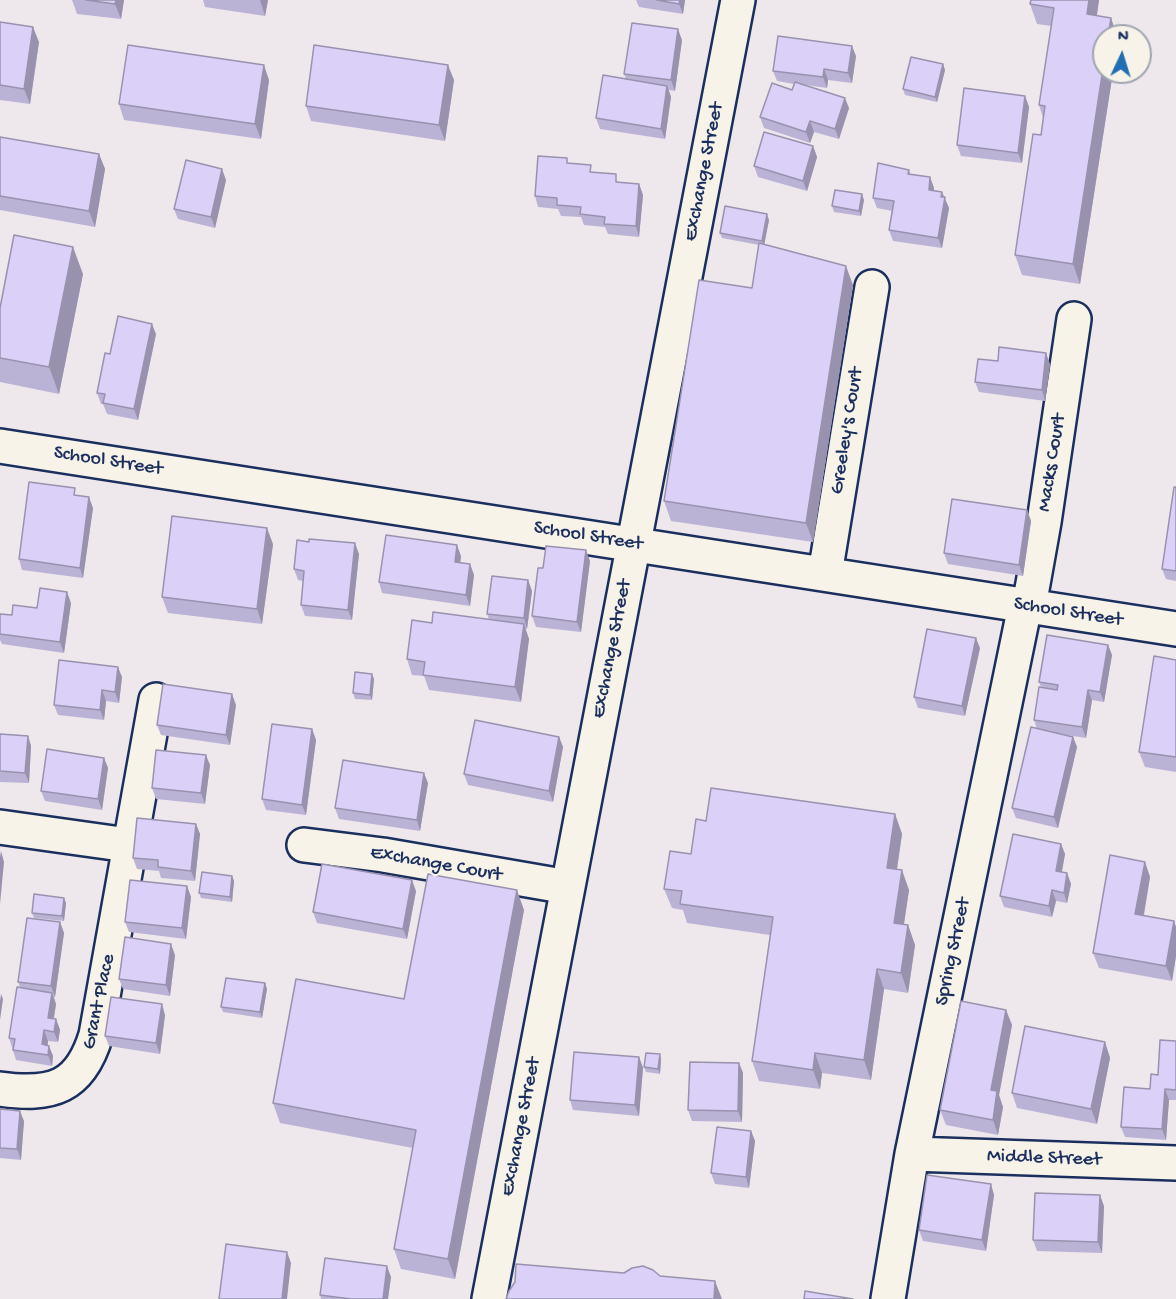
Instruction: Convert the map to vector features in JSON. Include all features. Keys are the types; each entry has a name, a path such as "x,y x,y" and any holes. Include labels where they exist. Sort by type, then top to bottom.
{"street":[{"name":"Exchange Street","path":"489,1299 738,0"},
{"name":"Greeley's Court","path":"825,574 872,287"},
{"name":"Macks Court","path":"1027,606 1044,522 1074,319"},
{"name":"School Street","path":"0,446 1176,629"},
{"name":"Spring Street","path":"888,1299 912,1154 1027,606"},
{"name":"Grant Place","path":"0,1089 22,1092 44,1090 62,1084 78,1073 89,1056 96,1035 128,846 156,700"},
{"path":"0,828 128,846"},
{"name":"Exchange Court","path":"304,845 383,855 568,887"},
{"name":"Middle Street","path":"912,1154 1176,1163"}],"building":[{"path":"86,0 116,0 115,4"},
{"path":"657,0 680,0 679,4"},
{"path":"1031,0 1089,0 1087,14 1111,18 1110,24 1092,24 1092,84 1101,84 1073,264 1015,255 1033,134 1041,135 1045,106 1039,105 1054,8 1030,4"},
{"path":"0,22 33,27 24,89 0,85"},
{"path":"632,23 678,29 671,80 624,74"},
{"path":"778,36 852,46 848,73 824,69 823,77 773,71"},
{"path":"128,45 264,65 255,124 119,104"},
{"path":"314,45 448,65 439,125 306,106"},
{"path":"911,57 943,64 935,97 903,89"},
{"path":"603,75 667,86 661,129 596,118"},
{"path":"795,82 845,98 835,129 810,121 806,132 760,117 772,83 792,90"},
{"path":"964,88 1025,96 1018,153 957,145"},
{"path":"764,132 813,146 803,181 754,166"},
{"path":"0,137 99,154 89,211 0,196"},
{"path":"538,156 567,158 567,163 591,165 590,172 616,174 616,182 639,184 636,226 604,224 605,217 580,214 581,207 557,205 557,198 535,196"},
{"path":"186,160 222,169 211,217 174,209"},
{"path":"878,163 909,170 908,174 930,177 929,190 942,192 941,197 945,197 938,238 889,230 894,201 873,198"},
{"path":"835,190 862,194 859,211 832,206"},
{"path":"725,206 767,214 762,241 720,233"},
{"path":"14,235 73,247 49,367 0,358 0,308"},
{"path":"759,243 846,266 806,523 664,501 699,280 752,288"},
{"path":"118,316 152,324 134,409 103,403 105,394 97,393 105,353 110,354"},
{"path":"999,347 1046,353 1042,390 975,382 978,359 998,361"},
{"path":"29,482 75,488 74,495 89,497 80,568 19,559"},
{"path":"1174,487 1176,487 1176,571 1162,569"},
{"path":"952,499 1027,510 1019,565 944,553"},
{"path":"172,516 267,528 257,609 162,597"},
{"path":"386,535 457,545 455,562 470,564 466,595 379,582"},
{"path":"309,539 355,543 348,610 301,605 304,571 294,569 297,540 309,542"},
{"path":"546,546 586,550 577,622 532,616 538,568 543,568"},
{"path":"492,576 528,580 524,618 487,614"},
{"path":"40,588 67,592 60,642 0,634 0,614 12,615 13,605 37,608"},
{"path":"433,612 524,624 515,687 423,675 425,662 407,659 412,620 432,623"},
{"path":"927,629 976,638 962,706 914,697"},
{"path":"1047,635 1108,645 1100,692 1088,690 1082,727 1034,720 1039,687 1057,690 1058,685 1039,682"},
{"path":"1154,656 1176,660 1176,757 1139,752"},
{"path":"59,660 118,667 115,692 102,690 100,710 54,705"},
{"path":"355,672 372,674 370,695 353,693"},
{"path":"163,684 232,694 226,735 157,725"},
{"path":"475,720 559,737 549,791 464,774"},
{"path":"272,724 312,729 302,805 262,799"},
{"path":"1031,727 1073,737 1054,817 1012,808"},
{"path":"0,734 28,736 25,773 0,771"},
{"path":"47,749 104,758 98,799 41,791"},
{"path":"156,750 206,755 201,793 152,788"},
{"path":"343,760 424,773 417,820 335,808"},
{"path":"711,788 895,814 887,868 902,870 894,923 908,925 901,973 877,969 864,1060 815,1053 813,1070 752,1061 773,917 680,904 682,891 664,889 670,851 691,854 696,819 706,821"},
{"path":"137,818 196,824 191,871 158,867 158,860 133,858"},
{"path":"1013,834 1061,844 1056,871 1067,873 1064,893 1052,890 1049,906 1000,896"},
{"path":"1110,855 1145,862 1135,914 1174,921 1166,966 1093,953"},
{"path":"322,864 412,880 403,929 313,912"},
{"path":"202,872 232,876 230,897 199,893"},
{"path":"428,874 517,890 448,1259 394,1249 416,1130 273,1103 296,979 404,999"},
{"path":"130,880 187,886 182,928 125,922"},
{"path":"34,894 64,898 62,916 32,913"},
{"path":"27,918 60,922 51,986 18,982"},
{"path":"125,937 171,944 166,985 119,979"},
{"path":"226,978 265,983 260,1012 221,1007"},
{"path":"17,987 52,993 48,1018 56,1019 54,1032 44,1030 42,1044 49,1046 48,1055 13,1050 15,1039 9,1038"},
{"path":"111,997 162,1004 156,1043 105,1036"},
{"path":"961,1001 1006,1010 991,1090 997,1091 993,1120 940,1110"},
{"path":"1025,1026 1105,1042 1091,1109 1012,1093"},
{"path":"1160,1040 1176,1041 1176,1090 1165,1089 1162,1129 1121,1127 1124,1087 1150,1089 1151,1074 1158,1075"},
{"path":"574,1052 639,1057 635,1105 570,1100"},
{"path":"646,1053 660,1054 658,1069 644,1067"},
{"path":"690,1062 739,1063 738,1111 688,1110"},
{"path":"0,1109 20,1111 17,1149 0,1148"},
{"path":"717,1127 751,1131 746,1177 711,1173"},
{"path":"927,1175 991,1184 982,1240 919,1230"},
{"path":"1035,1193 1100,1195 1098,1242 1033,1240"},
{"path":"226,1244 287,1252 282,1299 219,1299"},
{"path":"325,1258 387,1266 383,1299 351,1299 320,1295"},
{"path":"516,1264 624,1273 632,1268 643,1266 660,1276 715,1281 714,1299 506,1299 515,1282"},
{"path":"805,1291 853,1299 804,1299"}]}
